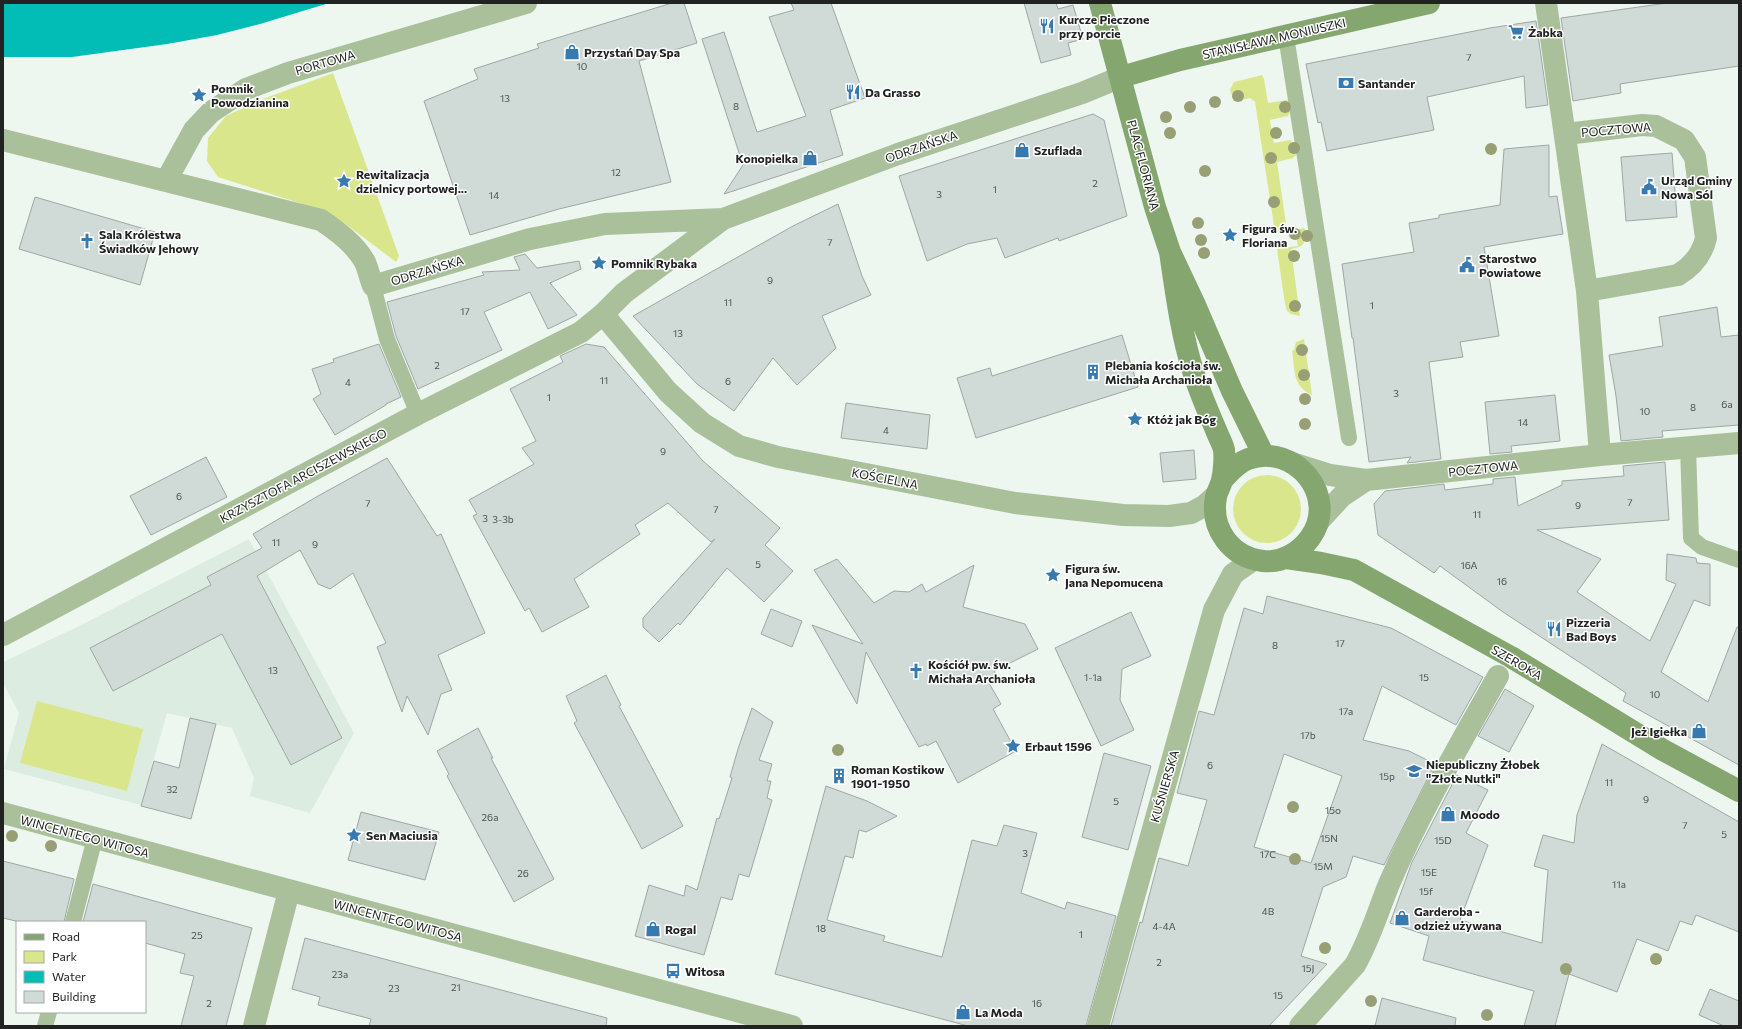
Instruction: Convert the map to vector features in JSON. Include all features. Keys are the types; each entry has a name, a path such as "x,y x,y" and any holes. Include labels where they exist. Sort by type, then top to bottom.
{"street":[{"name":"PORTOWA","path":"166,181 194,130 211,112 246,89 288,73 526,3"},
{"name":"PLAC FLORIANA","path":"1100,3 1155,207 1170,252 1195,305 1232,391 1264,456"},
{"name":"STANISŁAWA MONIUSZKI","path":"1120,77 1180,60 1428,3"},
{"name":"POCZTOWA","path":"1546,3 1566,134 1587,292 1600,455"},
{"name":"ODRZAŃSKA","path":"603,314 624,293 723,219 898,154 1082,93 1120,77"},
{"name":"POCZTOWA","path":"1566,134 1642,125 1656,126 1684,140 1695,157 1706,238 1704,248 1690,268 1678,275 1587,292"},
{"path":"3,140 321,220 336,230 350,243 364,262 373,286"},
{"name":"ODRZAŃSKA","path":"373,286 530,239 605,224 723,219"},
{"name":"PLAC FLORIANA","path":"1170,252 1180,314 1193,371 1224,450 1219,488"},
{"name":"KRZYSZTOFA ARCISZEWSKIEGO","path":"3,635 418,414 582,332 603,314"},
{"name":"KOŚCIELNA","path":"603,314 668,392 702,423 739,446 778,457 1015,503 1122,515 1169,516 1191,513 1204,506 1219,488"},
{"name":"POCZTOWA","path":"1295,464 1330,475 1366,480 1739,442"},
{"path":"1264,456 1280,458 1295,464 1308,476 1316,490 1319,506 1318,522 1311,538 1300,550 1286,558 1270,561 1253,560 1238,553 1226,542 1218,528 1214,512 1219,488 1234,468 1248,460 1264,456"},
{"name":"POCZTOWA","path":"1318,522 1342,496 1366,480"},
{"name":"SZEROKA","path":"1286,558 1354,570 1511,657 1663,750 1739,791"},
{"name":"KUŚNIERSKA","path":"1098,1026 1214,610 1233,574 1253,560"},
{"path":"1300,1026 1358,959 1366,944 1389,884 1442,776 1498,676"},
{"name":"WINCENTEGO WITOSA","path":"3,813 792,1026"},
{"path":"254,1026 289,891"}],"lane":[{"path":"1286,36 1349,438"},
{"path":"373,286 387,339 418,414"},
{"path":"1688,447 1691,538 1702,547 1739,560"},
{"path":"73,921 95,838"},
{"path":"45,1026 49,1013"}],"shaded area":[{"path":"249,539 354,733 310,813 250,796 254,778 232,728 167,713 141,805 4,769 19,713 3,683 3,662 79,626"}],"green space":[{"path":"333,73 399,256 396,262 347,225 324,211 218,177 207,161 208,138 226,116 263,99"},
{"path":"1262,75 1268,103 1287,100 1290,104 1291,110 1288,116 1270,120 1274,143 1290,140 1296,146 1297,154 1293,158 1277,162 1287,231 1275,232 1255,102 1250,98 1238,101 1233,98 1230,90 1234,82"},
{"path":"1304,228 1308,233 1304,243 1299,247 1291,249 1300,316 1291,314 1287,311 1277,249 1298,246 1295,230"},
{"path":"1304,339 1312,395 1301,387 1294,370 1292,351 1294,350 1296,342"},
{"path":"1267,475 1280,478 1291,485 1298,496 1301,509 1298,522 1291,533 1280,540 1267,543 1254,540 1243,533 1236,522 1233,509 1236,496 1243,485 1254,478"},
{"path":"37,701 143,729 127,791 20,763"}],"water":[{"path":"3,3 329,3 260,24 217,35 167,44 72,57 3,57"}],"building":[{"path":"672,3 684,3 697,43 639,61 671,182 559,209 470,235 424,101 478,79 474,69 539,48 537,44"},
{"path":"791,3 831,3 865,98 830,110 843,155 724,194 743,165 702,39 724,32 757,132 806,116 769,17 794,10"},
{"name":"Kurcze Pieczone przy porcie","path":"1024,3 1056,3 1058,9 1073,5 1083,39 1068,43 1071,55 1041,63"},
{"path":"1667,3 1739,3 1739,66 1620,84 1621,93 1573,101 1561,18"},
{"path":"1536,21 1548,105 1526,108 1524,76 1427,97 1434,130 1327,151 1321,122 1318,123 1306,64 1490,28"},
{"path":"1093,114 1104,120 1127,216 1059,241 1058,238 1005,258 997,238 967,244 927,261 899,176"},
{"path":"1549,145 1549,197 1557,196 1563,234 1484,247 1499,336 1460,342 1463,357 1429,362 1441,459 1407,463 1411,457 1369,462 1342,264 1414,252 1409,223 1439,218 1439,215 1500,205 1504,149"},
{"name":"Urząd Gminy Nowa Sól","path":"1672,153 1677,217 1626,221 1621,157"},
{"name":"Sala Królestwa Świadków Jehowy","path":"35,197 155,232 140,285 19,249"},
{"path":"838,204 862,276 871,295 822,316 836,348 797,385 773,358 734,411 697,384 633,316 793,226"},
{"path":"525,254 537,268 579,261 581,269 550,283 577,315 548,329 530,292 484,312 502,350 418,389 396,336 387,302 484,275 482,272 520,270 514,257"},
{"path":"1717,307 1721,337 1739,335 1739,425 1662,431 1663,437 1621,441 1616,396 1609,355 1663,346 1659,317"},
{"path":"1122,335 1138,387 976,438 957,378 990,368 992,376"},
{"path":"379,344 401,397 386,404 335,435 313,399 321,394 312,369 334,362 333,359"},
{"path":"586,344 604,347 703,461 780,528 765,545 793,571 764,602 727,568 680,625 678,623 659,642 643,627 643,618 715,539 711,542 668,503 635,525 640,534 574,579 589,607 542,632 529,608 525,611 473,516 477,514 469,500 534,464 522,448 536,441 510,389 563,362 560,356"},
{"path":"1555,395 1560,441 1511,446 1512,452 1490,454 1485,402"},
{"path":"846,403 930,415 927,449 841,438"},
{"path":"1194,450 1196,479 1163,482 1160,453"},
{"path":"206,457 227,497 151,535 130,496"},
{"path":"387,458 437,536 441,534 485,633 438,655 452,690 441,694 428,735 407,696 402,712 377,647 386,643 353,573 330,589 318,584 300,550 257,576 342,738 291,765 222,634 113,691 90,648 211,585 207,577 262,548 253,534"},
{"path":"1665,462 1669,520 1537,530 1601,559 1577,592 1650,641 1676,584 1666,580 1667,554 1696,558 1697,563 1710,564 1710,606 1694,600 1661,672 1708,702 1737,627 1739,627 1739,765 1623,701 1626,693 1503,612 1440,566 1434,573 1378,535 1374,504 1385,491 1444,484 1445,490 1493,484 1493,479 1515,477 1518,506 1562,485 1562,481 1624,476 1623,466"},
{"name":"Kościół pw. św. Michała Archanioła","path":"837,559 874,603 894,591 909,592 922,584 926,592 974,565 963,607 1025,624 1038,649 994,671 998,678 989,683 1001,704 993,709 1016,751 958,783 936,741 927,746 926,744 919,747 866,652 857,704 812,625 863,644 814,570"},
{"path":"1267,596 1391,628 1483,677 1456,725 1382,686 1363,740 1409,751 1435,764 1384,865 1353,856 1346,877 1323,887 1301,956 1327,964 1269,1026 1111,1026 1140,922 1142,923 1159,858 1188,866 1207,800 1177,793 1199,711 1214,715 1244,608 1263,614","holes":["1284,754 1342,776 1311,863 1254,847"]},
{"path":"771,609 802,621 792,647 761,634"},
{"path":"1131,612 1151,656 1122,669 1120,700 1134,730 1101,746 1055,648"},
{"path":"606,675 621,705 619,706 683,826 642,849 574,723 577,721 566,696"},
{"path":"1505,689 1534,706 1509,752 1478,736"},
{"path":"752,708 773,722 759,760 772,764 767,781 771,781 767,798 772,800 749,877 739,874 732,900 721,897 704,955 635,936 649,885 684,896 686,885 697,890 717,818 719,819 732,778 730,777 738,749"},
{"path":"190,718 216,724 191,819 141,806 154,761 179,768"},
{"path":"478,728 493,758 491,758 554,879 514,902 447,776 449,774 437,751"},
{"path":"1602,744 1739,822 1739,932 1696,915 1692,925 1680,921 1668,951 1637,939 1617,992 1569,974 1555,1026 1524,1026 1534,991 1423,960 1429,936 1390,923 1412,862 1457,775 1488,790 1466,833 1488,845 1460,920 1542,943 1548,870 1534,866 1543,835 1574,843 1577,815"},
{"path":"1104,753 1151,766 1128,850 1082,837"},
{"path":"826,786 867,801 897,816 866,832 859,830 853,858 845,856 827,920 885,936 883,941 942,957 972,840 997,846 1004,825 1037,833 1021,893 1065,909 1067,902 1116,916 1086,1026 968,1026 775,974"},
{"path":"361,812 439,832 425,880 348,860"},
{"path":"3,861 74,879 64,921 16,921 3,918"},
{"path":"93,884 252,928 226,1026 181,1026 194,976 180,973 185,954 146,943 146,921 83,921"},
{"path":"305,938 607,1018 606,1026 369,1026 371,1019 318,1005 320,997 292,989"},
{"path":"1710,989 1739,1001 1739,1026 1724,1026 1699,1015"},
{"path":"1382,998 1456,1018 1455,1026 1375,1026"}],"place":[{"name":"Kurcze Pieczone przy porcie","path":"1047,26"},
{"name":"Żabka","path":"1516,32"},
{"name":"Przystań Day Spa","path":"572,52"},
{"name":"Santander","path":"1346,83"},
{"name":"Da Grasso","path":"853,92"},
{"name":"Pomnik Powodzianina","path":"199,95"},
{"name":"Szuflada","path":"1022,150"},
{"name":"Konopielka","path":"810,158"},
{"name":"Rewitalizacja dzielnicy portowej...","path":"344,181"},
{"name":"Urząd Gminy Nowa Sól","path":"1649,187"},
{"name":"Figura św. Floriana","path":"1230,235"},
{"name":"Sala Królestwa Świadków Jehowy","path":"87,241"},
{"name":"Pomnik Rybaka","path":"599,263"},
{"name":"Starostwo Powiatowe","path":"1467,265"},
{"name":"Plebania kościoła św. Michała Archanioła","path":"1093,372"},
{"name":"Któż jak Bóg","path":"1135,419"},
{"name":"Figura św. Jana Nepomucena","path":"1053,575"},
{"name":"Pizzeria Bad Boys","path":"1554,629"},
{"name":"Kościół pw. św. Michała Archanioła","path":"916,671"},
{"name":"Jeż Igiełka","path":"1699,731"},
{"name":"Erbaut 1596","path":"1013,746"},
{"name":"Niepubliczny Żłobek \"Złote Nutki\"","path":"1414,771"},
{"name":"Roman Kostikow 1901-1950","path":"839,776"},
{"name":"Moodo","path":"1448,814"},
{"name":"Sen Maciusia","path":"354,835"},
{"name":"Garderoba - odzież używana","path":"1402,918"},
{"name":"Rogal","path":"653,929"},
{"name":"Witosa","path":"673,971"},
{"name":"La Moda","path":"963,1012"}]}
